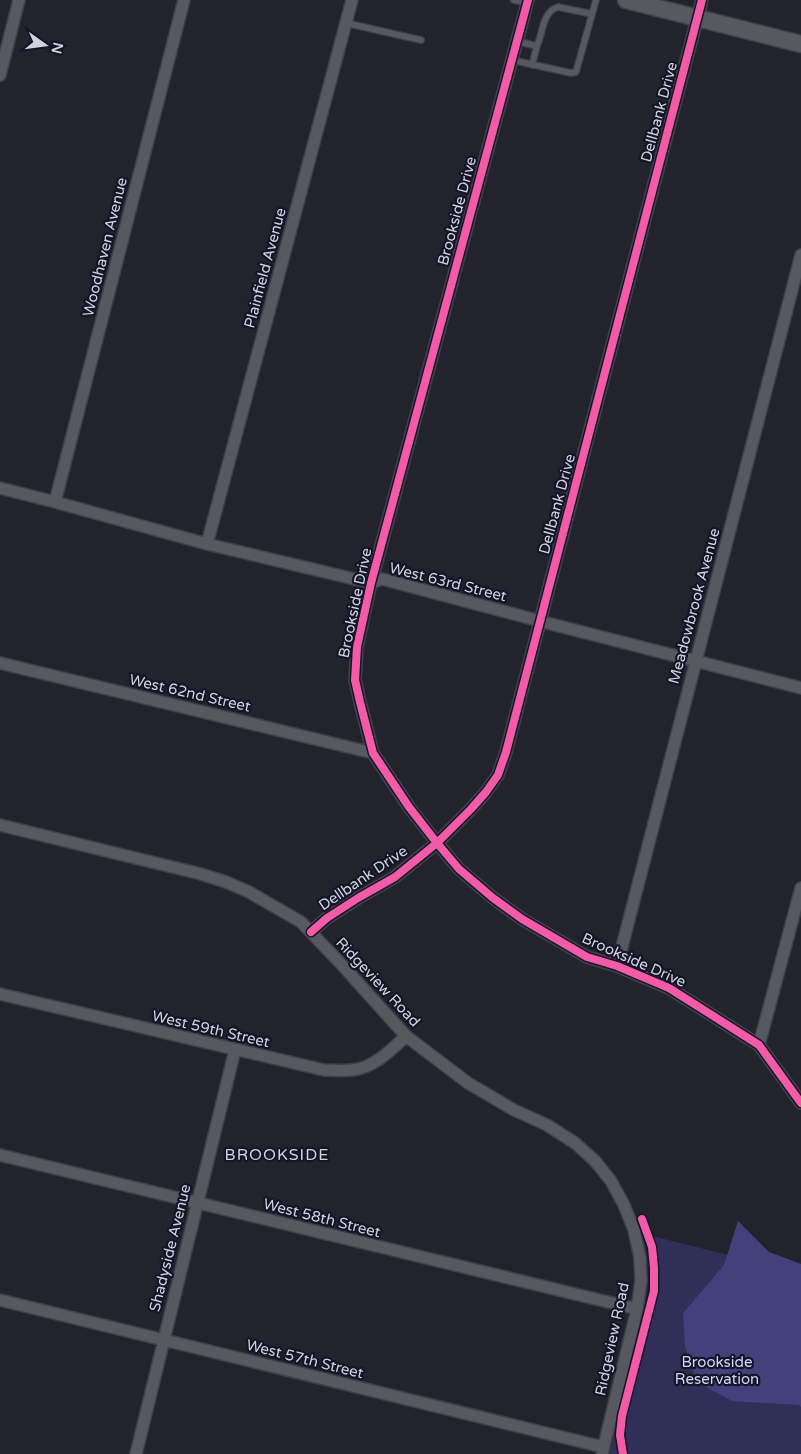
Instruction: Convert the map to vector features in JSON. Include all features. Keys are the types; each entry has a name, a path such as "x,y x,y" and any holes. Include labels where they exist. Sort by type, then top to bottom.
{"main road":[{"path":"626,0 801,44"}],"street":[{"path":"0,75 19,0"},
{"name":"Woodhaven Avenue","path":"55,502 184,0"},
{"name":"Plainfield Avenue","path":"207,544 352,0"},
{"name":"Dellbank Drive","path":"310,932 327,918 395,877 437,843 471,809 498,775 541,622 702,0"},
{"name":"Brookside Drive","path":"527,2 371,583 357,647 355,680 373,753 409,808 437,843 459,868 493,898 522,919 587,957 617,966 669,988 759,1045 801,1103"},
{"name":"Meadowbrook Avenue","path":"617,966 801,255"},
{"name":"West 63rd Street","path":"0,488 207,544 371,583 382,579 541,622 801,688"},
{"name":"West 62nd Street","path":"0,663 373,753"},
{"name":"Ridgeview Road","path":"0,825 201,874 249,892 301,922 406,1036 468,1083 514,1110 547,1125 575,1143 596,1161 611,1181 624,1205 634,1230 640,1258 641,1281 637,1310 602,1451"},
{"path":"759,1045 801,888"},
{"name":"West 59th Street","path":"0,994 324,1070 354,1070 371,1064 386,1055 406,1036"},
{"name":"Shadyside Avenue","path":"136,1454 235,1050"},
{"name":"West 58th Street","path":"0,1155 637,1310"},
{"name":"West 57th Street","path":"0,1300 602,1451"}],"lane":[{"path":"514,0 527,2"},
{"path":"512,60 571,73 576,72 596,0"},
{"path":"532,65 543,25 552,9 558,7 592,14"},
{"path":"346,22 421,40"},
{"path":"516,41 537,46"}],"green space":[{"path":"738,1221 769,1252 801,1264 801,1407 799,1405 732,1401 697,1382 685,1347 683,1313 724,1265"},
{"name":"Brookside Reservation","path":"652,1236 801,1273 801,1454 609,1454 654,1278"}],"cycle path":[{"path":"528,0 371,583 357,647 355,680 360,702 373,753 409,807 459,869 493,898 522,919 587,957 617,966 669,988 759,1045 801,1103"},
{"path":"311,932 327,918 395,877 437,843 471,809 498,775 506,752 702,0"},
{"path":"623,1454 620,1435 622,1416 654,1291 652,1247 642,1219"}],"district":[{"name":"BROOKSIDE","path":"277,1154"}]}
